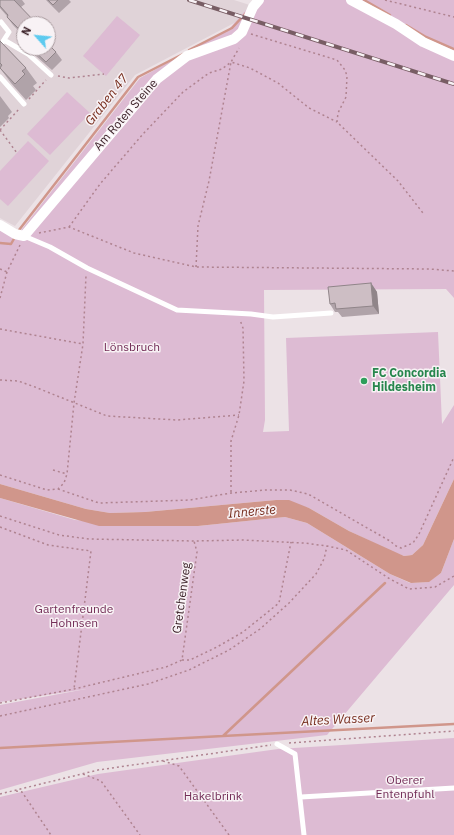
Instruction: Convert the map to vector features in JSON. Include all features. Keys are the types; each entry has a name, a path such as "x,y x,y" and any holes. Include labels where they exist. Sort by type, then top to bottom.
{"street":[{"path":"242,32 253,7 259,0"},
{"path":"351,0 396,24 423,42 454,56"},
{"name":"Am Roten Steine","path":"24,236 156,79 188,56 234,39 242,32"},
{"path":"0,225 15,234 24,236"}],"lane":[{"path":"0,46 9,32 1,22"},
{"path":"4,40 28,54 51,74"},
{"path":"0,77 24,104"},
{"path":"24,236 50,247 87,268 177,310 251,314 273,318 331,313"},
{"path":"277,744 295,754 304,835"},
{"path":"300,797 454,788"}],"path":[{"path":"385,0 454,17"},
{"path":"69,227 100,184 183,92 209,73 222,69 231,62 238,51 242,32 337,60 345,70 347,76 346,97 338,113 337,122"},
{"path":"231,62 250,68 278,83 309,108 337,122 398,181 423,213"},
{"path":"196,267 198,226 209,181 231,62"},
{"path":"16,153 0,130 51,74 69,78 104,74"},
{"path":"39,233 69,227 134,254 196,267 430,269 454,271"},
{"path":"0,298 7,272 24,236"},
{"path":"0,268 7,272"},
{"path":"58,489 64,483 67,474 74,403 83,344 87,268"},
{"path":"231,493 231,441 239,415 244,382 243,328 236,313"},
{"path":"0,329 83,344"},
{"path":"0,380 35,386 107,416 176,420 239,415"},
{"path":"0,475 47,490 58,489 99,503 190,500 231,493 266,490 290,490 308,494 401,548 412,542 419,534 454,457"},
{"path":"53,470 67,474"},
{"path":"0,516 59,535 89,539 194,541 243,540 291,542 326,546 346,550 390,579 409,589 435,587 454,576"},
{"path":"0,527 48,545 91,551 74,689"},
{"name":"Gretchenweg","path":"182,660 197,552 194,541"},
{"path":"0,703 74,689 166,667 182,660 190,660 217,647 243,632 279,603 291,542"},
{"path":"0,716 148,684 188,670 229,650 260,628 289,603 312,579 324,559 326,546"},
{"path":"0,794 83,774 277,744 350,737 454,731"},
{"path":"163,761 179,766 229,835"},
{"path":"83,774 101,781 140,835"},
{"path":"14,790 22,792 52,835"}],"shaded area":[{"path":"0,0 234,0 454,70 350,60 238,21 135,75 15,226 0,218"}],"green space":[{"name":"Lönsbruch","path":"255,0 454,0 454,298 446,289 264,290 265,420 263,432 289,431 286,338 438,332 442,424 454,405 454,479 423,545 412,555 404,556 393,552 349,531 309,508 276,500 145,512 110,513 86,509 0,484 0,229 15,238 140,78 229,29"},
{"path":"117,16 140,35 106,76 83,56"},
{"path":"67,92 90,113 50,155 27,134"},
{"path":"28,141 49,161 8,206 0,199 0,171"},
{"name":"Gartenfreunde Hohnsen","path":"0,498 75,520 158,526 198,526 285,517 307,523 390,574 410,583 428,582 441,573 454,539 454,585 327,735 97,762 0,790 0,705 86,689 0,702"},
{"path":"454,738 454,835 0,835 0,797 98,774 278,749"}],"water":[{"name":"Innerste","path":"454,479 454,539 441,573 429,582 411,583 390,574 307,523 285,517 198,526 99,526 0,498 0,484 86,509 110,513 145,512 289,500 309,508 349,531 404,556 412,555 423,545"}],"building":[{"path":"0,0 14,0 29,16 16,16 16,26 7,17 8,15 0,6"},
{"path":"48,0 58,0 53,5"},
{"path":"0,41 26,68 22,71 25,74 15,84 0,68 2,65 0,63"},
{"path":"40,56 52,56 46,62"},
{"path":"371,283 373,306 336,309 335,303 330,304 328,287"}],"waterway":[{"path":"364,0 390,15"},
{"name":"Graben 47","path":"189,50 232,28 246,13"},
{"path":"406,25 426,37 454,49"},
{"name":"Graben 47","path":"19,230 138,77 183,54"},
{"name":"Graben 47","path":"0,243 11,244 15,237"},
{"name":"Altes Wasser","path":"0,748 223,736 385,583"},
{"name":"Altes Wasser","path":"223,736 454,724"}],"railway":[{"path":"189,0 454,84"}],"place":[{"name":"FC Concordia Hildesheim","path":"364,381"}],"park label":[{"name":"Oberer Entenpfuhl","path":"405,788"},
{"name":"Hakelbrink","path":"213,797"}]}
